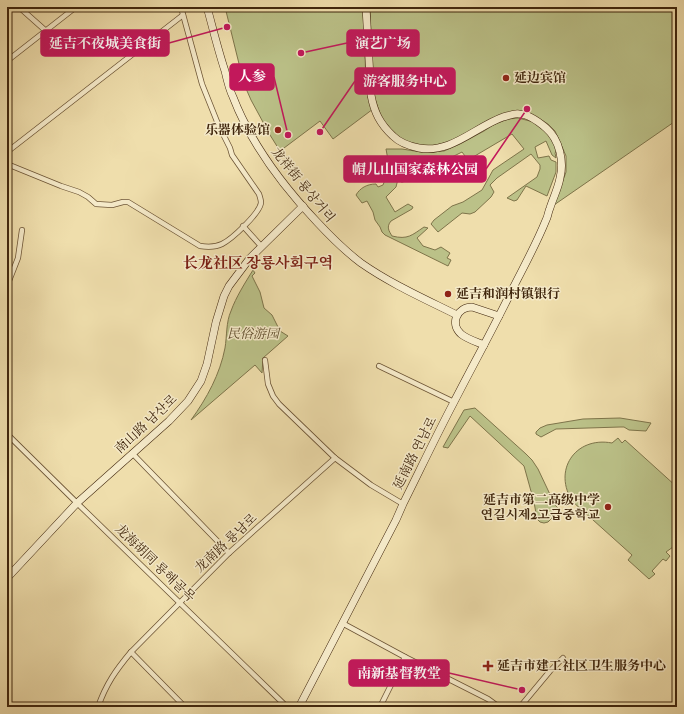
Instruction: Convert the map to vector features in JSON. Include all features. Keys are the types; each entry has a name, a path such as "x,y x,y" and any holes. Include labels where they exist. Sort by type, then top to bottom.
{"street":[{"path":"19,7 46,31"},
{"path":"7,61 76,7"},
{"path":"7,164 88,196 96,204 112,205 128,202 200,246 223,244 238,232 257,212 261,198 232,155 218,124 202,84 181,7"},
{"name":"龙祥街 룡상거리","path":"207,7 232,96 244,122 271,167 333,240 361,263 384,278 457,315"},
{"name":"延南路 연남로","path":"299,707 396,520 402,504 499,316 547,219 557,190 562,168 561,158 555,140 549,131 541,123 530,117 518,114 493,121 453,144 434,148 423,149 408,145 402,143 391,134 377,116 373,106 371,95 366,7"},
{"path":"7,152 183,15"},
{"name":"南山路 남산로","path":"7,578 77,503 176,414 188,401 201,381 207,364 216,322 228,286 242,267 261,246 303,206"},
{"path":"243,226 261,246"},
{"path":"7,286 18,258 22,230"},
{"path":"484,345 460,333 456,325 457,315 463,309 472,307 499,316"},
{"path":"265,360 268,384 279,404 335,458 371,485 402,504"},
{"path":"379,366 454,402"},
{"name":"龙海胡同 룡해골목","path":"7,434 287,707"},
{"path":"132,453 229,553"},
{"name":"龙南路 룡남로","path":"98,707 108,682 132,652 229,553 335,458"},
{"path":"342,623 488,699 499,707"},
{"path":"132,652 185,707"},
{"path":"380,707 405,657"},
{"path":"520,707 563,658"}],"green space":[{"path":"225,7 363,7 366,81 368,97 373,109 333,139 320,121 280,151 251,100 244,84"},
{"name":"延边宾馆","path":"370,7 677,7 677,120 554,205 566,172 566,156 555,131 540,119 512,113 449,142 431,146 416,146 399,139 382,119 373,94"},
{"path":"518,118 534,122 546,130 557,150 555,153 556,158 552,155 546,141 535,147 538,158 549,156 551,160 556,162 556,172 547,196 526,186 517,200 514,201 507,198 537,177 540,165 531,154 497,178 490,185 494,192 491,197 475,212 470,214 462,213 438,232 431,224 434,220 452,206 463,202 482,190 493,170 524,149 512,134 468,160 462,152 444,161 436,161 403,182 401,182 401,178 411,171 406,163 397,168 398,179 396,187 386,197 395,212 408,204 413,207 391,221 388,229 392,236 406,237 424,227 428,228 417,238 423,246 435,250 441,247 450,253 447,258 451,260 448,266 385,235 375,220 373,212 367,201 362,203 356,195 362,188 367,186 376,184 378,187 383,185 385,180 378,168 388,166 386,149 402,149 421,152 444,151 460,144 493,125 508,119"},
{"name":"民俗游园","path":"253,270 255,273 252,276 260,292 264,308 272,315 280,331 288,336 263,358 262,373 255,365 191,420 207,394 220,367 225,348 229,315 238,295"},
{"path":"475,408 526,454 538,469 555,505 560,510 548,522 540,522 537,519 524,466 470,416 448,448 443,447 464,410"},
{"path":"620,418 651,423 646,431 629,430 624,427 620,427 556,429 541,437 536,434 540,428 547,425 583,419"},
{"path":"618,438 622,443 625,440 677,487 677,542 666,552 670,556 666,561 663,559 652,571 655,574 649,579 628,560 632,555 573,502 567,490 565,479 566,468 571,458 578,450 587,445 599,442 612,443"}],"place":[{"name":"延吉不夜城美食街","path":"227,27"},
{"name":"演艺广场","path":"301,53"},
{"name":"延边宾馆","path":"506,78"},
{"name":"帽儿山国家森林公园","path":"527,109"},
{"name":"乐器体验馆","path":"278,130"},
{"name":"游客服务中心","path":"320,132"},
{"name":"人参","path":"288,135"},
{"name":"延吉和润村镇银行","path":"448,294"},
{"name":"延吉市第二高级中学 연길시제2고급중학교","path":"608,507"},
{"name":"延吉市建工社区卫生服务中心","path":"488,666"},
{"name":"南新基督教堂","path":"522,690"}],"district":[{"name":"长龙社区 장룡사회구역","path":"258,263"}]}
